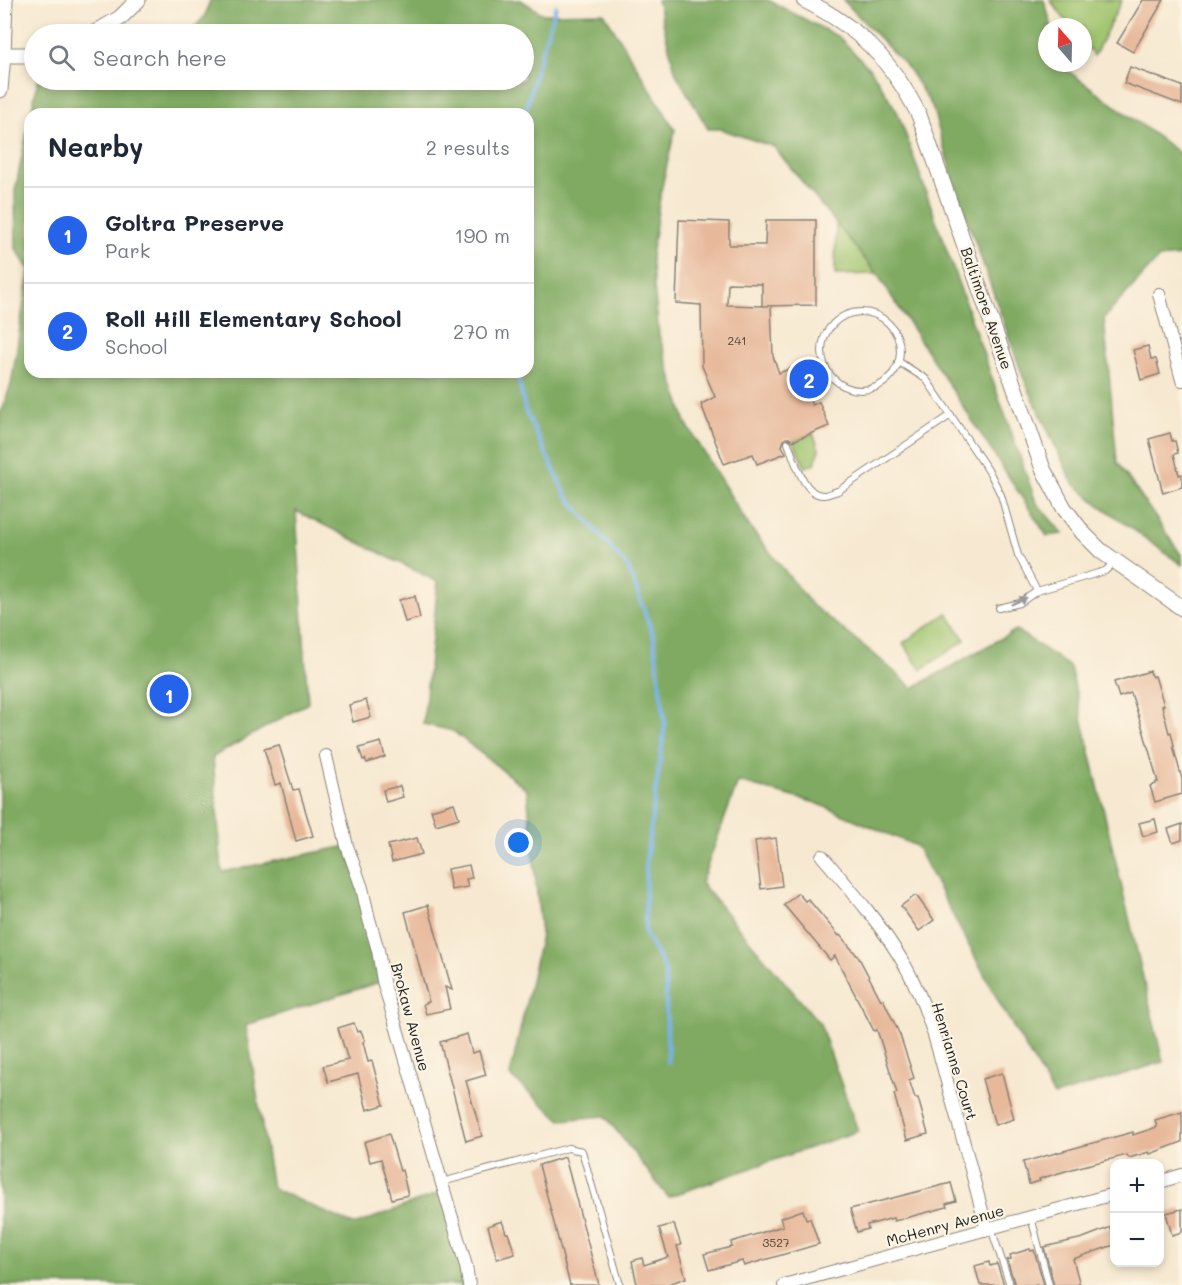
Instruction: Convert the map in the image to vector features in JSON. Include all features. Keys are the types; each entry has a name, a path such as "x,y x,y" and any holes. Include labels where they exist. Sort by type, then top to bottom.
{"street":[{"path":"0,90 4,0"},
{"path":"110,24 120,18 138,0"},
{"name":"Baltimore Avenue","path":"804,0 839,19 877,52 894,71 919,116 1043,470 1064,508 1083,533 1101,550 1182,608"},
{"path":"3,55 24,55"},
{"path":"1159,294 1182,381"},
{"name":"Brokaw Avenue","path":"326,756 347,846 362,888 378,950 383,981 466,1266 469,1285"},
{"name":"Henrianne Court","path":"822,856 888,938 921,998 934,1032 989,1229"},
{"path":"1164,1181 1182,1175"},
{"name":"McHenry Avenue","path":"784,1285 1110,1195"}],"lane":[{"path":"854,312 867,312 879,316 890,324 898,335 901,349 899,362 893,375 883,384 863,390 843,386 830,375 823,363 824,336 841,317 854,312"},
{"path":"899,362 926,379 990,473 1001,495 1018,555 1037,591"},
{"path":"788,443 806,486 815,493 823,495 838,491 951,415"},
{"path":"999,608 1020,603 1037,591 1105,571 1116,561"},
{"path":"442,1182 568,1148 582,1151 620,1285"},
{"path":"1031,1217 1049,1285"},
{"path":"989,1229 1010,1285"}],"green space":[{"path":"210,0 521,0 543,14 604,13 675,130 661,191 651,257 659,335 686,423 749,526 812,605 913,688 1016,630 1070,667 1163,1062 1054,1096 1001,1006 916,846 816,803 738,782 701,883 820,1024 858,1131 668,1197 605,1116 561,1120 510,1076 541,935 527,790 453,731 423,724 438,582 296,511 308,703 213,757 222,872 347,846 383,981 246,1025 272,1188 354,1225 445,1191 469,1285 0,1285 0,413 11,385 24,302 24,378 534,378 534,108 32,108 36,90 534,90 534,24 197,24 205,16"},
{"path":"657,0 768,0 839,37 872,71 898,113 1036,502 1063,534 1047,536 877,274 774,147 720,129 708,129 676,74"},
{"path":"843,0 1044,0 1049,18 1038,18 1038,72 1070,72 1182,155 1182,256 1159,258 1104,318 1117,462 1182,556 1182,565 1098,504 1072,482 1023,377 952,176 932,106 907,67"},
{"path":"1050,0 1122,0 1094,56 1092,53 1092,18 1064,18"},
{"path":"24,147 24,262 16,249 15,191"},
{"path":"836,223 877,274 835,275"},
{"path":"813,433 819,449 815,464 805,467 793,441"},
{"path":"947,613 965,640 921,670 903,643"}],"building":[{"path":"1143,0 1164,0 1133,52 1117,43"},
{"path":"1130,67 1182,86 1182,105 1124,83"},
{"path":"679,220 729,222 729,245 765,245 766,220 816,220 816,305 762,306 771,306 773,356 779,373 794,367 812,405 819,402 829,426 793,441 786,438 782,446 786,453 757,464 753,454 724,464 701,404 715,397 702,366 701,305 676,303","holes":["728,283 762,284 762,306 727,305"]},
{"path":"1148,346 1151,359 1156,359 1160,374 1141,380 1133,350"},
{"path":"1170,433 1178,453 1174,454 1179,475 1182,474 1182,487 1163,493 1149,439"},
{"path":"415,596 420,618 405,622 399,600"},
{"path":"1150,671 1152,677 1155,676 1164,705 1162,706 1169,733 1171,732 1182,779 1182,794 1155,802 1150,786 1158,782 1131,693 1119,697 1114,682"},
{"path":"366,700 371,717 353,722 349,705"},
{"path":"381,742 385,757 367,763 365,759 363,760 359,748"},
{"path":"279,745 293,790 299,789 313,836 296,841 281,783 275,785 264,749"},
{"path":"400,786 403,797 386,802 383,790"},
{"path":"454,803 459,818 436,825 431,810"},
{"path":"1155,819 1158,832 1143,836 1139,823"},
{"path":"1182,824 1182,840 1173,843 1168,829"},
{"path":"417,838 422,854 392,862 388,845"},
{"path":"776,838 782,886 761,889 755,841"},
{"path":"469,865 472,878 466,879 468,887 451,890 447,869"},
{"path":"798,893 805,901 808,899 859,958 881,1000 883,999 900,1035 914,1078 909,1080 915,1098 918,1098 928,1134 907,1140 894,1094 897,1093 877,1030 874,1031 835,956 830,960 784,905"},
{"path":"916,895 934,920 919,931 901,906"},
{"path":"428,905 452,990 445,987 450,1009 426,1014 423,1004 429,1002 405,912"},
{"path":"354,1023 357,1032 361,1031 365,1041 363,1042 368,1062 372,1061 384,1105 367,1110 358,1074 328,1082 323,1066 348,1060 338,1028"},
{"path":"467,1034 472,1053 479,1051 486,1075 466,1081 482,1136 466,1141 440,1042"},
{"path":"1002,1073 1014,1119 995,1125 982,1079"},
{"path":"1182,1112 1182,1142 1150,1154 1149,1152 1129,1158 1127,1155 1079,1167 1029,1184 1023,1162 1133,1132 1133,1135 1157,1127 1155,1120"},
{"path":"389,1134 408,1195 392,1199 381,1159 370,1162 364,1142"},
{"path":"565,1157 599,1285 570,1285 539,1165"},
{"path":"951,1183 956,1201 946,1204 947,1207 894,1221 893,1218 867,1225 868,1229 857,1232 850,1209"},
{"path":"1182,1209 1182,1232 1172,1235 1166,1213"},
{"path":"803,1210 806,1219 810,1218 819,1244 744,1266 742,1261 709,1270 704,1254 732,1247 731,1242 783,1226 780,1218"},
{"path":"502,1221 515,1254 497,1259 488,1226"},
{"path":"674,1224 681,1245 677,1246 686,1278 665,1285 637,1285 632,1261 642,1258 644,1265 668,1257 659,1228"},
{"path":"1110,1227 1110,1246 1073,1259 1080,1285 1054,1285 1044,1247 1083,1238"},
{"path":"1034,1250 1044,1285 1015,1285 1007,1260 1011,1259 1010,1255"},
{"path":"989,1262 990,1266 997,1264 1004,1285 980,1285 975,1266"}],"waterway":[{"path":"534,78 556,6"},
{"path":"526,108 531,90"},
{"path":"518,378 525,410 566,495 629,569 654,638 665,724 646,862 645,933 665,970 668,1062"}],"place":[{"name":"Roll Hill Elementary School","path":"809,379"},
{"name":"Goltra Preserve","path":"169,694"}]}
